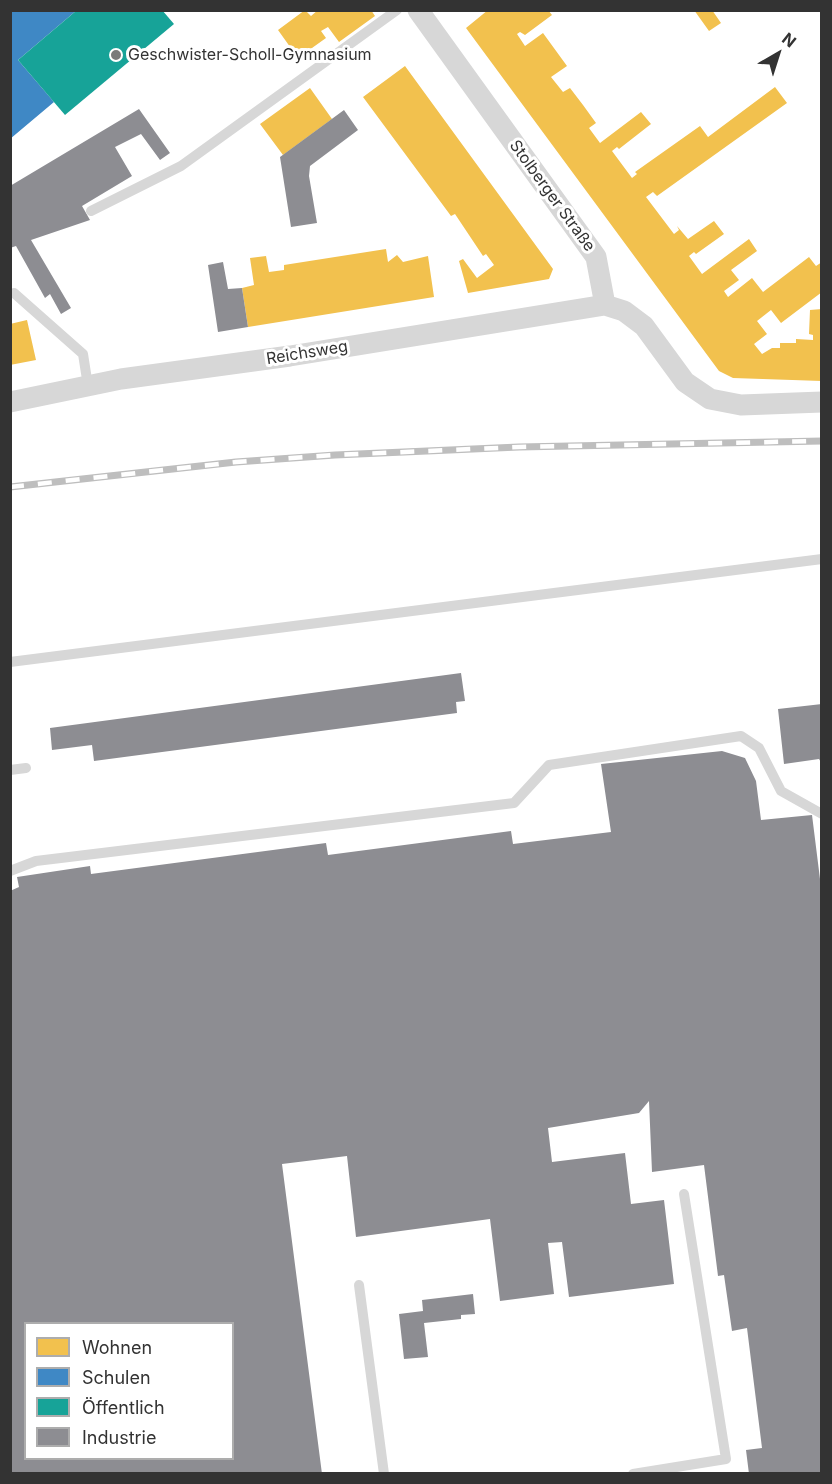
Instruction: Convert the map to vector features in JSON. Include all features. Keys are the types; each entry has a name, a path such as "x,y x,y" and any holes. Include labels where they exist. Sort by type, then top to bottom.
{"street":[{"name":"Stolberger Straße","path":"418,10 596,257 605,305"},
{"name":"Reichsweg","path":"10,402 88,386 605,305"},
{"path":"605,305 624,311 644,326 685,382 710,399 741,405 822,402"}],"lane":[{"path":"92,211 181,165 397,10"},
{"path":"14,294 82,354 88,386"},
{"path":"10,662 822,559"},
{"path":"10,871 36,861 514,803 549,765 741,736 759,748 781,791 822,814"},
{"path":"10,770 26,768"},
{"path":"633,1473 726,1459 684,1194"},
{"path":"359,1285 384,1473"}],"building: Wohnen":[{"path":"305,10 311,16 318,10 371,10 375,16 339,42 328,27 321,31 326,38 298,58 278,30"},
{"path":"488,10 548,10 552,15 525,35 520,32 517,34 525,46 543,33 567,66 551,77 563,92 570,88 583,105 596,123 589,128 600,143 641,112 651,124 619,149 617,147 612,151 632,178 637,174 635,172 700,126 708,137 775,87 787,103 657,196 653,192 646,197 674,234 679,230 677,226 688,239 714,221 724,234 696,254 694,252 689,256 702,274 749,239 757,251 731,270 739,280 724,291 728,297 752,278 763,292 809,257 816,266 822,262 822,292 781,323 771,310 757,321 767,334 754,344 762,354 772,348 780,348 780,343 796,343 796,339 813,340 813,335 809,334 810,310 822,309 822,381 733,378 719,371 466,28"},
{"path":"694,10 712,10 721,23 709,31"},
{"path":"405,66 553,269 549,279 468,293 459,261 463,259 477,278 494,265 486,254 483,256 455,214 451,216 363,97"},
{"path":"310,88 332,119 283,155 260,124"},
{"path":"386,249 388,262 397,255 403,262 428,256 434,297 248,327 242,288 254,285 250,258 266,256 269,272 284,270 284,265"},
{"path":"27,320 36,360 10,365 10,324"}],"building: Schulen":[{"path":"10,10 77,10 18,60 54,102 10,139"}],"building: Öffentlich":[{"path":"77,10 162,10 174,24 65,115 18,60"}],"building: Industrie":[{"path":"139,109 170,153 160,160 141,134 115,147 132,176 82,206 90,220 31,240 71,308 61,314 50,294 45,298 16,246 10,248 10,186"},
{"path":"344,110 358,130 310,166 309,176 317,223 291,227 280,157"},
{"path":"223,262 228,289 242,288 248,327 218,332 208,265"},
{"path":"461,673 465,701 456,702 457,713 94,761 92,745 52,750 50,728"},
{"path":"822,704 822,764 819,759 784,764 778,709"},
{"path":"722,751 745,758 756,781 761,820 812,815 822,895 822,1474 749,1474 746,1450 762,1448 747,1328 732,1331 724,1275 718,1276 704,1165 652,1172 649,1101 639,1113 548,1128 552,1162 625,1153 631,1204 664,1200 674,1284 569,1297 562,1242 548,1243 554,1294 500,1301 490,1219 356,1237 347,1156 282,1164 322,1474 10,1474 10,891 19,887 17,877 90,866 91,874 326,843 328,855 511,831 513,844 611,832 601,764"},
{"path":"473,1294 475,1314 461,1315 461,1319 424,1323 428,1357 404,1359 399,1314 423,1311 422,1300"}],"railway":[{"path":"10,487 236,462 335,455 519,447 822,441"}],"place":[{"name":"Geschwister-Scholl-Gymnasium","path":"116,55"}]}
